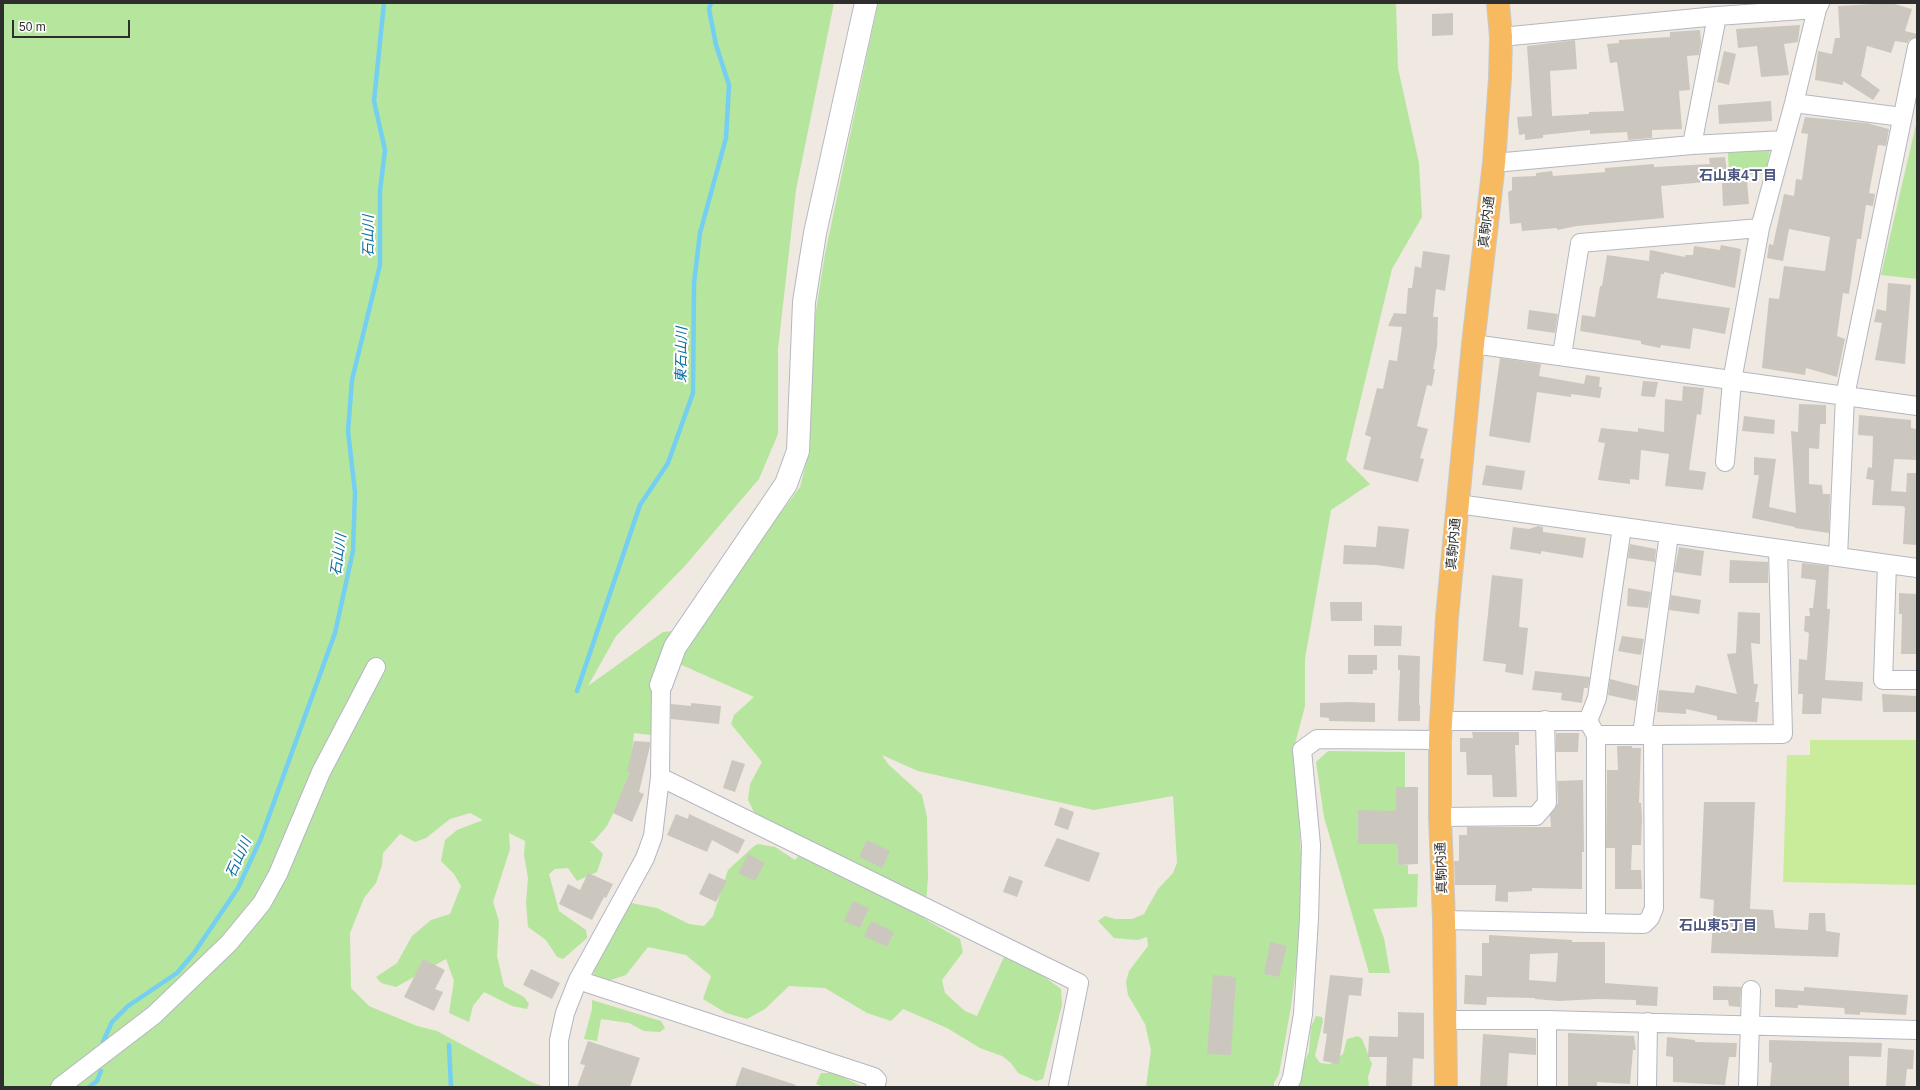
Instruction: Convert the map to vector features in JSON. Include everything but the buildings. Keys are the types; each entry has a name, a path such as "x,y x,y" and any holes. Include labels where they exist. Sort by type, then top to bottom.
{"highway":[{"name":"真駒内通","path":"1446,1087 1444,920 1440,817 1440,730 1447,617 1473,344 1494,163 1500,78 1501,37 1498,3"}],"street":[{"path":"558,1087 559,1040 565,1013 578,980 645,858 653,836 660,777 661,685 676,647 786,484 798,451 804,302 815,233 866,3"},
{"path":"1501,37 1819,6 1760,228 1732,380 1725,462"},
{"path":"1692,146 1717,16"},
{"path":"1838,557 1845,396 1917,47"},
{"path":"1794,103 1902,117"},
{"path":"1494,163 1692,146 1784,140"},
{"path":"1562,355 1580,243 1760,228"},
{"path":"1473,344 1562,355 1917,406"},
{"path":"1458,504 1917,568"},
{"path":"1596,923 1592,728 1622,527"},
{"path":"1444,920 1644,924 1650,918 1654,908 1647,735 1669,534"},
{"path":"1288,1087 1292,1078 1304,1014 1309,919 1311,845 1302,750 1317,739 1440,730 1545,720 1647,735 1784,734 1778,549"},
{"path":"1887,564 1883,680 1917,680"},
{"path":"60,1087 154,1015 229,943 262,903 278,874 321,772 376,667"},
{"path":"1440,817 1536,816 1547,804 1545,720"},
{"path":"660,777 1078,983 1058,1087"},
{"path":"578,980 874,1076 877,1080 875,1087"},
{"path":"1748,1087 1751,990"},
{"path":"1445,1020 1648,1022 1917,1030"},
{"path":"1547,1020 1547,1087"},
{"path":"1647,1087 1648,1022"}],"green space":[{"path":"3,3 834,3 796,190 778,349 778,434 759,479 684,567 616,636 588,686 663,632 674,631 657,726 651,735 634,733 629,780 607,826 594,841 590,841 603,854 597,872 577,881 568,868 555,869 549,874 559,911 586,930 587,938 563,959 557,957 546,940 528,927 526,902 528,878 524,855 525,841 509,833 510,849 493,902 499,921 497,956 504,986 524,997 529,1004 527,1009 512,1006 484,992 473,1006 469,1022 449,1013 454,981 446,959 396,987 381,983 376,977 397,963 412,936 431,920 450,914 461,886 454,874 441,861 445,840 457,830 483,820 470,813 450,819 426,838 415,842 400,834 383,853 382,865 376,883 364,898 350,933 351,988 369,1006 417,1026 437,1031 531,1082 545,1087 3,1087"},
{"path":"878,3 1396,3 1398,68 1419,163 1422,217 1392,269 1346,460 1370,484 1331,510 1305,659 1305,706 1295,744 1301,856 1300,937 1291,1007 1279,1074 1274,1083 1274,1087 1146,1087 1151,1050 1145,1024 1128,995 1126,982 1129,971 1148,946 1147,937 1138,940 1114,938 1098,921 1105,916 1115,919 1132,919 1144,914 1158,889 1173,873 1177,863 1173,796 1094,810 918,771 882,755 888,764 922,795 927,817 928,876 925,919 960,939 963,952 942,980 945,993 965,1011 977,1016 1004,957 1036,971 1061,989 1062,1005 1043,1079 1036,1081 1018,1073 1011,1063 1002,1056 980,1048 947,1028 903,1009 891,1021 867,1013 825,988 789,986 765,1009 747,1019 726,1013 703,999 711,976 686,955 648,947 626,975 605,982 594,975 593,968 620,911 631,903 657,908 689,924 704,926 713,916 728,870 754,846 758,844 775,847 795,860 810,843 774,825 754,812 748,800 750,784 762,762 731,724 734,715 754,697 675,662 682,644 800,487 809,452 812,335 825,254"},
{"path":"1917,120 1917,279 1881,275"},
{"path":"1770,149 1766,173 1729,176 1728,153"},
{"path":"1810,740 1917,740 1917,885 1783,882 1787,755 1810,755"},
{"path":"1328,751 1405,752 1405,787 1396,787 1396,811 1358,811 1358,844 1397,844 1398,865 1408,865 1408,874 1418,874 1417,907 1373,909 1384,938 1390,973 1369,973 1324,817 1316,762"},
{"path":"592,1000 661,1021 665,1028 660,1032 644,1031 629,1023 601,1019 597,1041 584,1039 592,1009"},
{"path":"1316,1016 1322,1017 1323,1021 1315,1056 1320,1063 1330,1064 1343,1054 1347,1039 1358,1036 1362,1039 1372,1064 1368,1077 1369,1087 1295,1087 1309,1051 1311,1027"},
{"path":"821,1073 835,1073 863,1087 824,1087 816,1084"}],"waterway":[{"name":"石山川","path":"103,1042 112,1022 128,1006 177,973 194,953 238,888 261,838 335,633 353,551 355,492 348,431 352,380 380,265 380,191 385,150 374,101 384,3"},
{"name":"東石山川","path":"577,691 640,505 668,463 693,393 694,283 700,233 726,138 729,85 716,45 709,9 711,3"},
{"name":"東石山川","path":"449,1045 451,1087"},
{"name":"石山川","path":"89,1087 97,1081 101,1071"}],"district":[{"name":"石山東4丁目","path":"1738,176"},
{"name":"石山東5丁目","path":"1718,926"}]}
